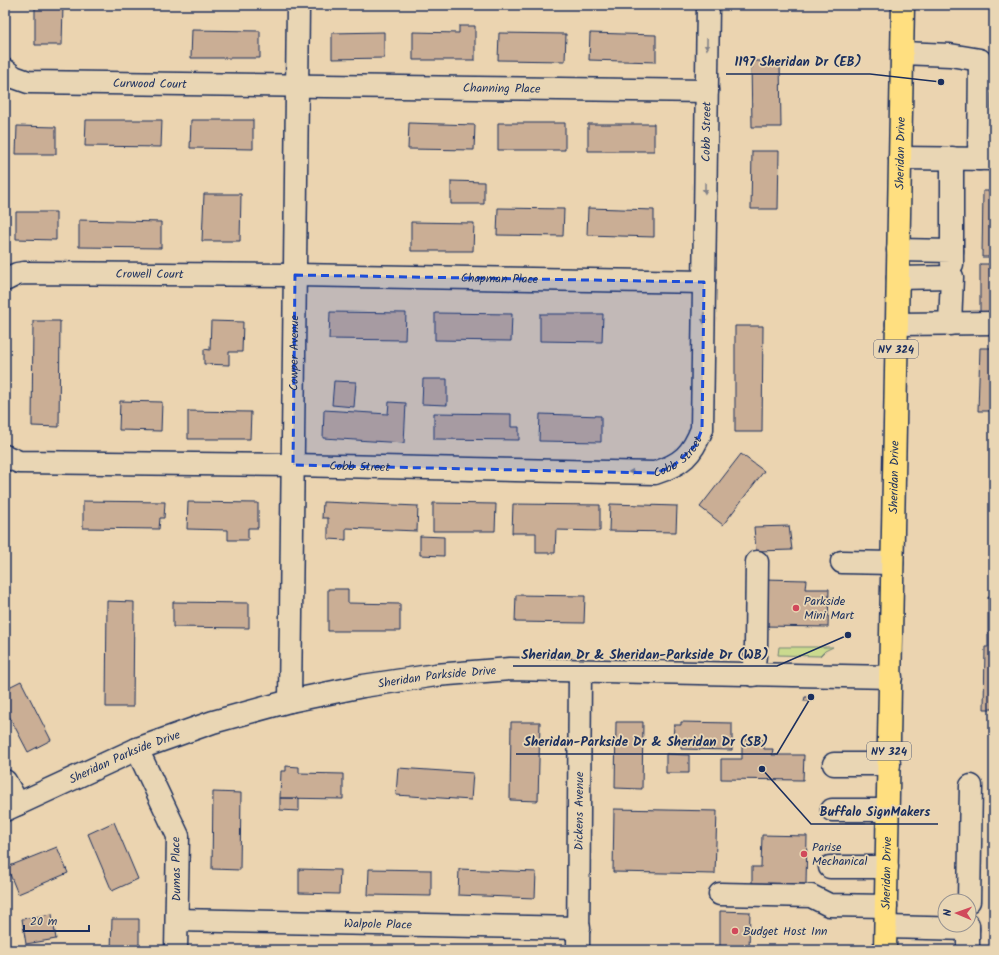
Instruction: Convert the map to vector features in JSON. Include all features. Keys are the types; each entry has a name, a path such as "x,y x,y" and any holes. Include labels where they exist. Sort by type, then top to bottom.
{"main road":[{"name":"Sheridan Drive","path":"886,950 903,5"}],"street":[{"name":"Cowper Avenue","path":"290,701 298,5"},
{"name":"Cobb Street","path":"293,465 655,473 672,468 686,457 696,445 702,429 708,5"},
{"path":"900,158 987,159 980,60 950,55 902,53"},
{"name":"Curwood Court","path":"5,70 14,77 28,82 298,84"},
{"name":"Channing Place","path":"298,84 707,91"},
{"path":"950,324 952,277 952,158"},
{"path":"898,250 952,250"},
{"name":"Crowell Court","path":"5,280 17,274 24,273 295,275"},
{"name":"Chapman Place","path":"295,275 704,282"},
{"path":"898,278 952,277"},
{"path":"897,324 994,323"},
{"path":"5,456 19,462 293,465"},
{"path":"753,675 756,645 757,562"},
{"path":"842,562 892,563"},
{"name":"Sheridan Parkside Drive","path":"11,807 137,749 213,722 290,701 363,686 436,675 510,669 891,677"},
{"name":"Dickens Avenue","path":"578,950 580,671"},
{"name":"Dumas Place","path":"137,749 178,836 176,950"},
{"path":"834,764 889,764"},
{"path":"5,781 11,807"},
{"path":"969,893 971,786"},
{"path":"832,810 888,810"},
{"path":"830,867 887,867"},
{"path":"720,894 811,896 830,905 886,906"},
{"name":"Walpole Place","path":"177,920 579,928"},
{"path":"886,927 968,935"}],"highlighted area":[{"path":"295,275 704,282 702,429 696,445 672,467 655,473 293,465"}],"green space":[{"path":"779,647 833,647 825,651 820,656 778,655"}],"building":[{"path":"35,5 63,5 62,45 35,45"},
{"path":"459,26 475,26 475,60 413,60 413,32 459,33"},
{"path":"192,30 260,31 260,58 191,58"},
{"path":"384,32 384,58 332,59 332,33"},
{"path":"499,33 566,34 565,61 498,60"},
{"path":"590,33 656,35 656,62 589,60"},
{"path":"751,61 780,61 781,127 752,127"},
{"path":"86,120 162,120 161,147 85,146"},
{"path":"191,120 253,120 253,149 190,148"},
{"path":"409,123 475,125 474,150 408,149"},
{"path":"498,123 565,123 565,150 498,150"},
{"path":"588,124 654,124 654,151 588,151"},
{"path":"17,126 56,127 56,154 16,154"},
{"path":"752,151 779,151 778,209 751,209"},
{"path":"451,181 484,182 484,204 451,204"},
{"path":"983,191 994,191 994,257 982,257"},
{"path":"204,194 241,194 240,241 202,241"},
{"path":"498,208 564,209 563,236 497,235"},
{"path":"588,208 654,210 654,237 587,235"},
{"path":"16,212 56,212 56,240 16,239"},
{"path":"79,220 161,222 161,248 79,247"},
{"path":"411,222 474,223 473,251 411,251"},
{"path":"980,264 994,264 994,313 980,313"},
{"path":"330,312 406,313 405,340 329,339"},
{"path":"435,313 512,314 511,341 435,340"},
{"path":"540,314 603,314 602,342 540,341"},
{"path":"33,321 60,321 59,427 32,426"},
{"path":"211,321 243,322 242,352 229,352 229,365 204,364 204,349 210,350"},
{"path":"735,326 763,326 762,432 735,432"},
{"path":"980,348 994,348 994,411 978,411"},
{"path":"423,379 447,379 447,405 422,404"},
{"path":"334,381 356,382 354,407 332,405"},
{"path":"120,401 162,402 161,431 119,430"},
{"path":"389,402 406,403 404,443 323,438 324,410 388,414"},
{"path":"188,411 251,412 250,439 188,439"},
{"path":"434,413 511,414 511,427 519,427 519,440 434,439"},
{"path":"540,414 601,416 601,442 539,441"},
{"path":"741,454 764,471 723,525 700,507"},
{"path":"83,501 165,502 164,518 160,518 159,529 83,528"},
{"path":"188,502 258,503 258,528 248,528 248,540 228,540 228,530 187,529"},
{"path":"323,502 418,506 417,531 346,528 346,540 328,539 328,518 322,518"},
{"path":"433,503 496,504 495,531 433,531"},
{"path":"513,504 600,505 600,531 556,530 555,553 536,553 536,533 512,533"},
{"path":"610,504 677,506 676,532 609,531"},
{"path":"789,526 792,550 756,551 754,527"},
{"path":"420,536 444,537 444,556 420,555"},
{"name":"Parkside Mini Mart","path":"764,579 806,580 805,589 829,589 828,627 763,626"},
{"path":"328,589 348,589 348,603 400,604 400,631 328,631"},
{"path":"516,595 585,596 584,623 515,622"},
{"path":"988,597 994,597 994,709 984,709 985,647 988,647"},
{"path":"107,601 134,602 133,707 106,707"},
{"path":"173,602 249,603 249,628 173,627"},
{"path":"21,681 51,740 28,752 5,708 5,689"},
{"path":"805,697 811,697 811,701 804,701"},
{"path":"511,722 540,722 538,801 510,800"},
{"path":"616,722 643,722 642,789 615,788"},
{"path":"681,722 732,723 732,750 681,749 681,740 673,740 674,725 681,725"},
{"path":"742,739 764,740 764,749 773,749 772,755 804,755 803,780 721,779 721,759 742,759"},
{"path":"666,754 689,755 689,773 666,773"},
{"path":"286,766 299,767 299,773 343,774 343,799 280,798 281,771 286,771"},
{"path":"398,768 473,773 471,800 396,795"},
{"path":"213,792 241,793 240,870 212,869"},
{"path":"280,798 299,798 299,811 280,810"},
{"path":"614,809 717,811 715,874 613,872"},
{"path":"114,822 138,879 112,891 88,834"},
{"path":"762,835 807,836 806,884 752,883 752,867 761,867"},
{"path":"57,847 68,873 18,894 7,867"},
{"path":"299,869 340,870 339,894 299,893"},
{"path":"369,869 431,870 431,896 368,895"},
{"path":"459,869 536,872 535,898 458,895"},
{"name":"Budget Host Inn","path":"720,911 750,912 749,950 720,950"},
{"path":"52,914 56,939 26,944 22,919"},
{"path":"112,919 139,919 139,950 111,950"}],"place":[{"name":"1197 Sheridan Dr (EB)","path":"941,82"},
{"name":"Parkside Mini Mart","path":"796,608"},
{"name":"Sheridan Dr & Sheridan-Parkside Dr (WB)","path":"848,635"},
{"name":"Sheridan-Parkside Dr & Sheridan Dr (SB)","path":"811,697"},
{"name":"Buffalo SignMakers","path":"762,769"},
{"name":"Parise Mechanical","path":"804,854"},
{"name":"Budget Host Inn","path":"735,931"}]}
